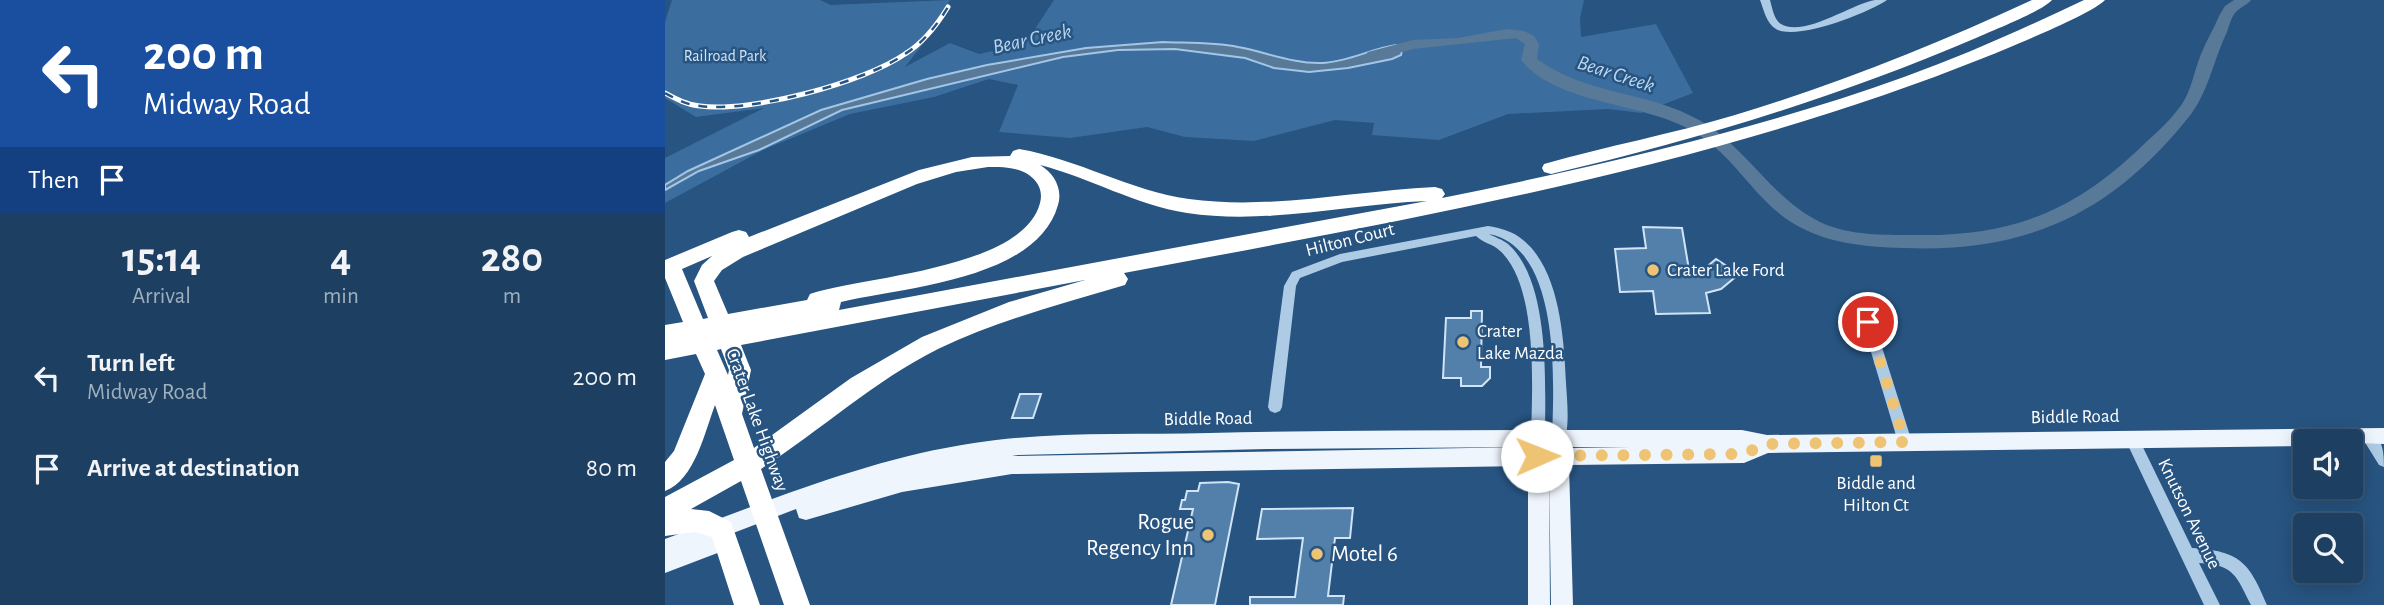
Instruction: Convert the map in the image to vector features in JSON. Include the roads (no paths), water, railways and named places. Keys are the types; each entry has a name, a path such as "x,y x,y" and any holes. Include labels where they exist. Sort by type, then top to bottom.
{"highway":[{"path":"665,351 1508,192 1661,150 1731,121 1872,75 2044,0"},
{"path":"665,334 1747,135 1841,106 1964,62 2097,0"},
{"path":"667,263 911,170 945,160 983,154 1014,154 1049,160 1156,200 1221,211 1259,211 1397,194 1434,194"},
{"path":"730,415 740,370 706,287 705,276 722,260 750,245 918,177 966,164 1000,161 1034,169 1049,184 1050,203 1039,225 1018,244 989,259 965,267 828,297 758,317"},
{"path":"665,510 751,474 878,373 950,334 1017,307 1215,255 1233,245"},
{"name":"Crater Lake Highway","path":"667,263 687,300 716,374 797,605"},
{"path":"665,480 683,457 716,374"},
{"path":"665,524 693,520 712,524 722,530 747,605"}],"main road":[{"name":"Biddle Road","path":"665,549 847,483 934,458 988,448 1267,440 1744,454 1766,444 2376,436"},
{"name":"Biddle Road","path":"665,563 859,493 974,469 1076,462 1538,447"},
{"path":"1538,447 1539,605"},
{"path":"1559,447 1562,605"}],"street":[{"path":"1766,0 1773,20 1781,28 1814,26 1882,0"},
{"path":"1856,0 1865,7"},
{"name":"Hilton Court","path":"1275,407 1290,286 1296,275 1340,258 1488,230 1512,237 1522,245 1535,262 1552,307 1556,330 1559,447"},
{"name":"Hilton Court","path":"1465,234 1486,237 1505,246 1512,254 1526,283 1536,329 1538,447"},
{"path":"1868,322 1905,442"},
{"path":"2376,436 2384,461"},
{"name":"Knutson Avenue","path":"2132,439 2212,605"},
{"path":"2188,555 2222,556 2237,565 2259,605"}],"waterway":[{"name":"Bear Creek","path":"1373,55 1413,45 1458,42 1507,33 1519,34 1529,39 1532,44 1529,60 1546,73 1586,90 1671,114 1708,133 1781,205 1815,227 1861,239 1946,242 2013,233 2073,210 2101,192 2128,170 2175,123 2188,106 2198,88 2210,50 2226,16 2230,9 2244,0"}],"railway":[{"path":"665,93 691,104 721,107 776,100 835,85 886,65 912,50 929,33 948,7"}],"place":[{"name":"Crater Lake Ford","path":"1653,270"},
{"name":"Crater Lake Mazda","path":"1463,342"},
{"name":"Biddle and Hilton Ct","path":"1876,461"},
{"name":"Rogue Regency Inn","path":"1208,535"},
{"name":"Motel 6","path":"1317,554"}],"park label":[{"name":"Railroad Park","path":"725,56"}]}
